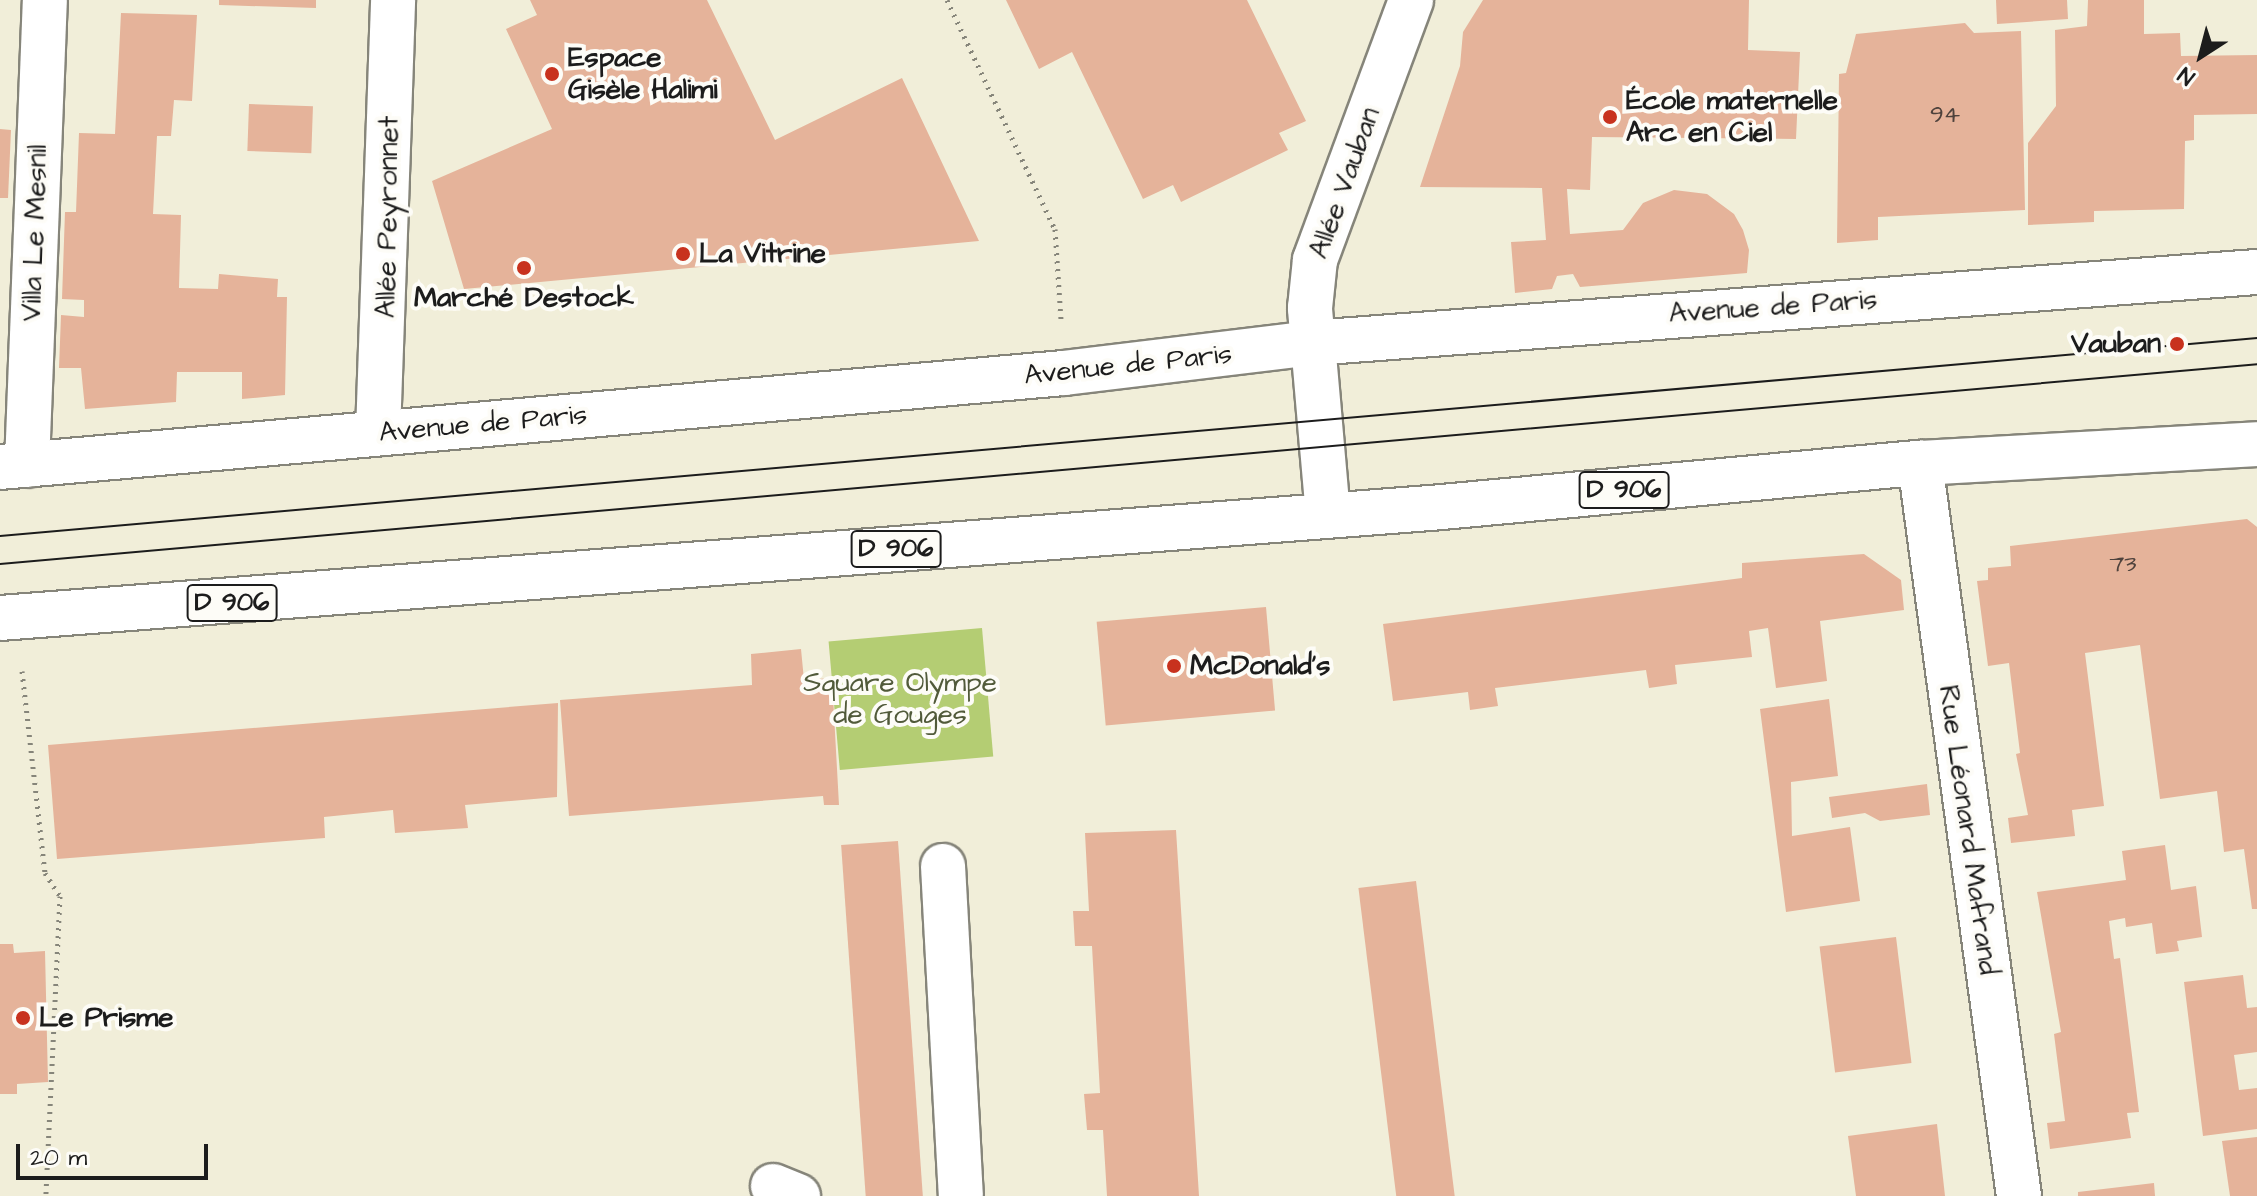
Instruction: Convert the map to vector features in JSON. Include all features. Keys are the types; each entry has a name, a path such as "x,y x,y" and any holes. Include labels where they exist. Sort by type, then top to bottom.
{"street":[{"name":"Villa Le Mesnil","path":"13,466 45,0"},
{"name":"Allée Peyronnet","path":"378,433 393,0"},
{"name":"Allée Vauban","path":"1328,515 1312,343 1315,260 1411,0"},
{"name":"Avenue de Paris","path":"13,466 1064,373 1312,343 2257,272"},
{"name":"D 906","path":"8,617 1328,515 1920,463 2257,444"},
{"name":"Rue Léonard Mafrand","path":"1920,463 2019,1196"},
{"path":"943,866 961,1196"}],"path":[{"path":"947,0 1055,229 1064,373"},
{"path":"8,617 45,873 60,896 46,1196"}],"green space":[{"name":"Square Olympe de Gouges","path":"982,628 993,757 840,770 829,641"}],"building":[{"path":"219,0 316,0 316,8 219,5"},
{"path":"530,0 707,0 775,140 902,78 979,241 464,289 432,181 552,129 506,29 537,15"},
{"path":"1006,0 1247,0 1306,121 1279,133 1288,150 1181,202 1173,185 1143,199 1072,52 1039,69"},
{"path":"1483,0 1749,0 1748,50 1800,52 1796,139 1592,137 1590,190 1567,189 1570,234 1623,230 1643,203 1674,190 1707,194 1734,214 1743,230 1749,250 1747,273 1580,287 1573,274 1557,276 1552,289 1515,293 1511,242 1546,240 1542,188 1420,187 1460,66 1463,32"},
{"path":"1996,0 2067,0 2068,19 1997,24"},
{"path":"2088,0 2144,0 2144,34 2180,33 2181,56 2257,55 2257,114 2194,115 2194,140 2185,141 2184,209 2094,211 2094,222 2028,225 2028,143 2056,106 2055,30 2087,26"},
{"path":"121,13 197,15 192,101 174,100 171,136 157,136 153,214 181,215 179,288 218,289 219,274 278,279 277,297 287,297 285,395 242,399 242,372 177,372 176,402 85,409 81,368 59,368 61,315 84,317 84,300 62,299 65,212 76,212 79,133 115,134"},
{"path":"1965,23 1974,33 2021,31 2025,210 1878,217 1878,240 1837,243 1839,74 1846,73 1856,34"},
{"path":"249,104 313,106 311,153 247,151"},
{"path":"0,129 11,130 8,198 0,198"},
{"path":"2247,519 2257,527 2257,909 2252,909 2244,849 2224,852 2217,791 2160,799 2140,645 2085,653 2104,806 2072,810 2075,836 2011,843 2008,818 2028,815 2016,754 2020,753 2009,663 1988,666 1977,581 1988,580 1988,568 2011,566 2010,546"},
{"path":"1864,554 1901,580 1904,610 1820,621 1827,681 1776,688 1768,628 1749,631 1752,657 1675,665 1677,684 1649,688 1646,670 1495,688 1498,706 1470,710 1468,692 1393,701 1383,624 1742,578 1742,563"},
{"path":"1266,607 1275,711 1106,725 1097,622"},
{"path":"801,649 804,680 832,678 839,805 824,805 823,796 569,816 560,700 752,685 751,654"},
{"path":"1829,699 1838,776 1791,782 1792,836 1850,827 1860,901 1786,912 1760,709"},
{"path":"558,703 557,797 465,805 468,828 395,833 393,810 324,817 325,838 57,859 48,745"},
{"path":"1927,784 1930,815 1880,821 1865,813 1832,818 1829,797"},
{"path":"1176,830 1199,1196 1107,1196 1103,1130 1087,1130 1084,1094 1100,1093 1092,946 1075,946 1073,911 1089,911 1085,833"},
{"path":"898,841 923,1196 866,1196 841,845"},
{"path":"2165,845 2171,890 2196,886 2202,937 2177,941 2179,951 2156,954 2152,923 2126,927 2125,918 2109,921 2114,959 2120,958 2139,1112 2127,1113 2131,1138 2050,1149 2047,1123 2065,1121 2054,1034 2061,1032 2037,892 2126,880 2122,851"},
{"path":"1416,881 1455,1196 1396,1196 1358,888"},
{"path":"1896,937 1911,1063 1835,1072 1820,946"},
{"name":"Le Prisme","path":"0,944 13,944 14,953 45,951 48,1082 17,1084 17,1094 0,1094"},
{"path":"2243,975 2247,1008 2257,1007 2257,1052 2234,1055 2239,1090 2257,1088 2257,1129 2203,1136 2184,982"},
{"path":"1937,1124 1945,1196 1856,1196 1848,1136"},
{"path":"2257,1137 2257,1196 2230,1196 2222,1141"},
{"path":"2154,1183 2155,1196 2078,1196 2078,1192"}],"tram line":[{"path":"0,536 2257,338"},
{"path":"0,564 2257,364"}],"place":[{"name":"Espace Gisèle Halimi","path":"552,74"},
{"name":"École maternelle Arc en Ciel","path":"1610,117"},
{"name":"La Vitrine","path":"683,254"},
{"name":"Marché Destock","path":"524,268"},
{"name":"Vauban","path":"2177,344"},
{"name":"McDonald's","path":"1174,666"},
{"name":"Le Prisme","path":"23,1018"}]}
